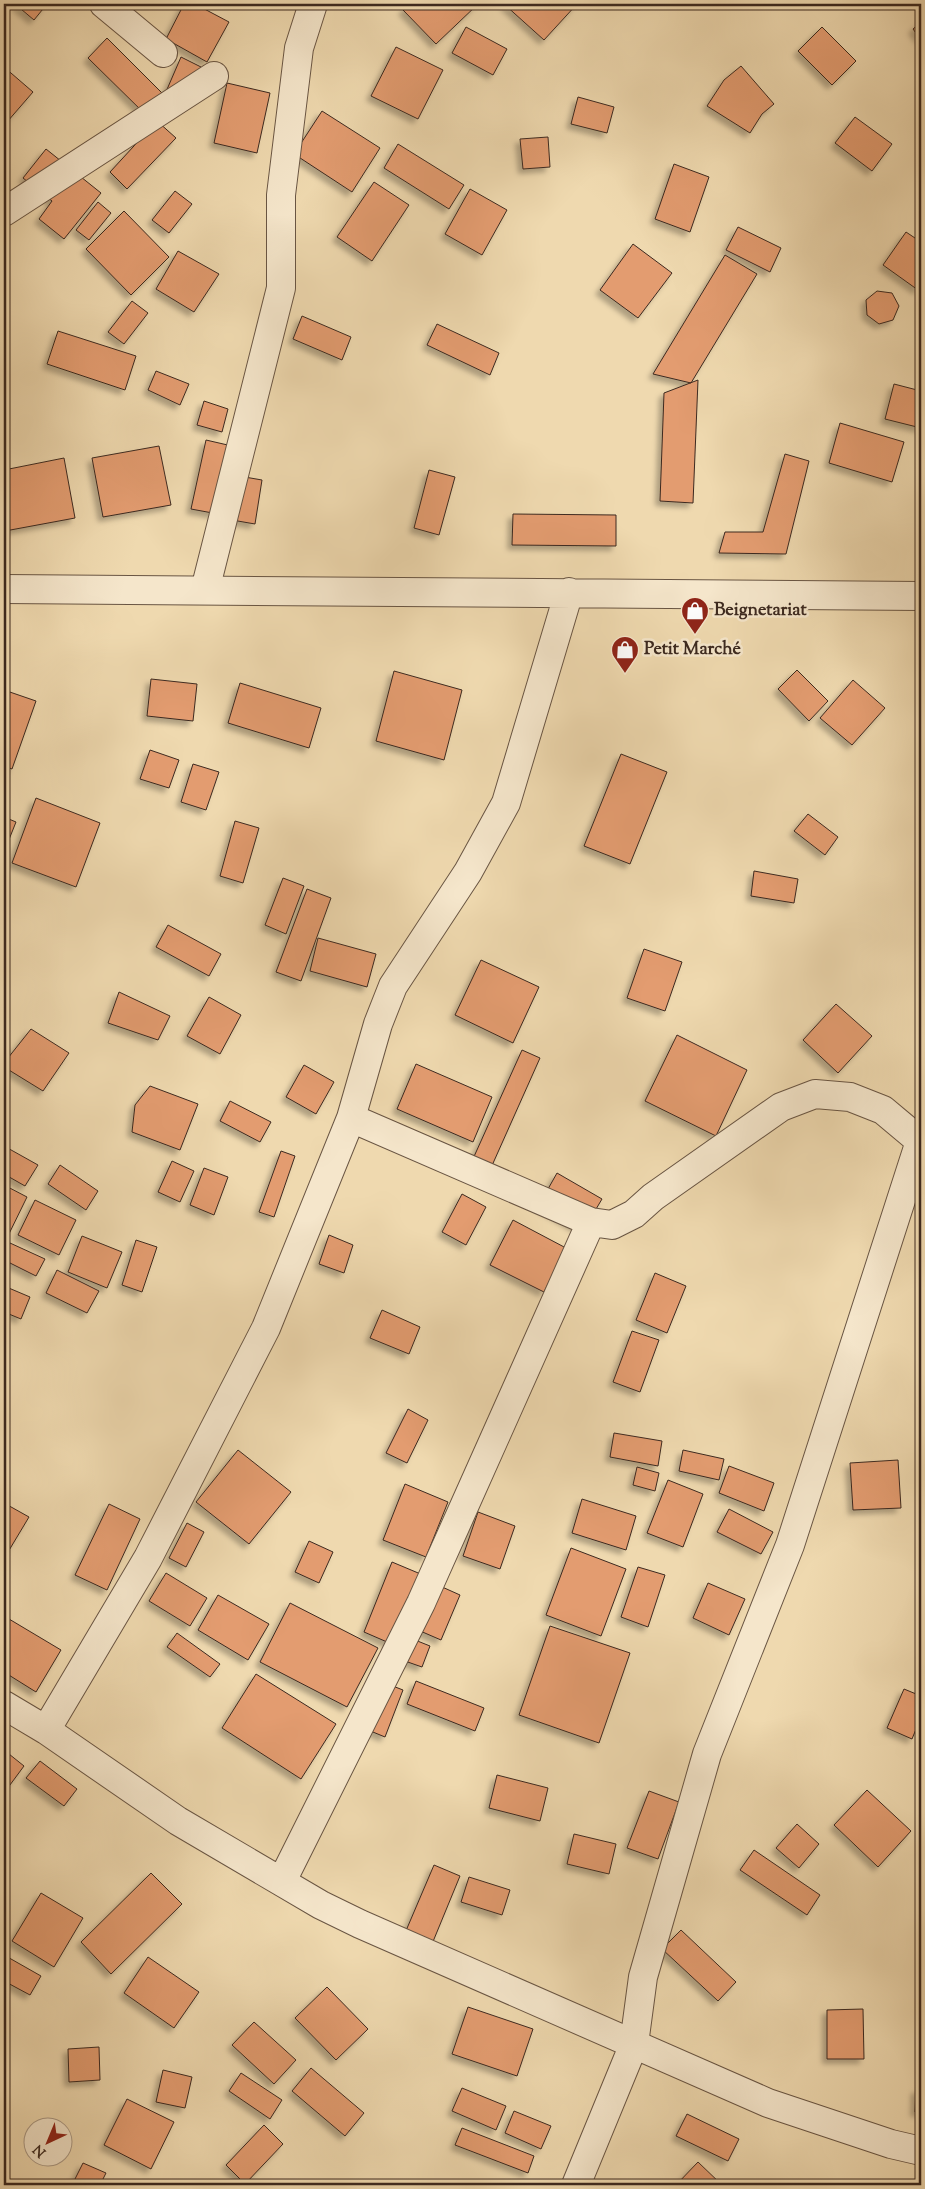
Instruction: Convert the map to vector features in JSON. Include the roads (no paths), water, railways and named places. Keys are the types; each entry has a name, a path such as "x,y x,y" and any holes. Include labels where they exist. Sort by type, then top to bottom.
{"street":[{"path":"104,4 163,53"},
{"path":"204,590 281,288 281,195 299,48 313,4"},
{"path":"4,212 214,76"},
{"path":"4,589 921,596"},
{"path":"46,1730 148,1558 266,1328 351,1118 378,1024 393,986 468,872 506,803 568,592"},
{"path":"351,1118 591,1222 612,1225 634,1214 653,1197 781,1107 815,1094 850,1097 883,1110 921,1140 790,1546 707,1754 643,1977 634,2044 576,2185"},
{"path":"282,1881 421,1603 591,1222"},
{"path":"4,1705 46,1730 178,1821 322,1905 360,1924 768,2103 891,2144 921,2151"}],"place":[{"name":"Beignetariat","path":"695,635"},
{"name":"Petit Marché","path":"625,674"}]}
